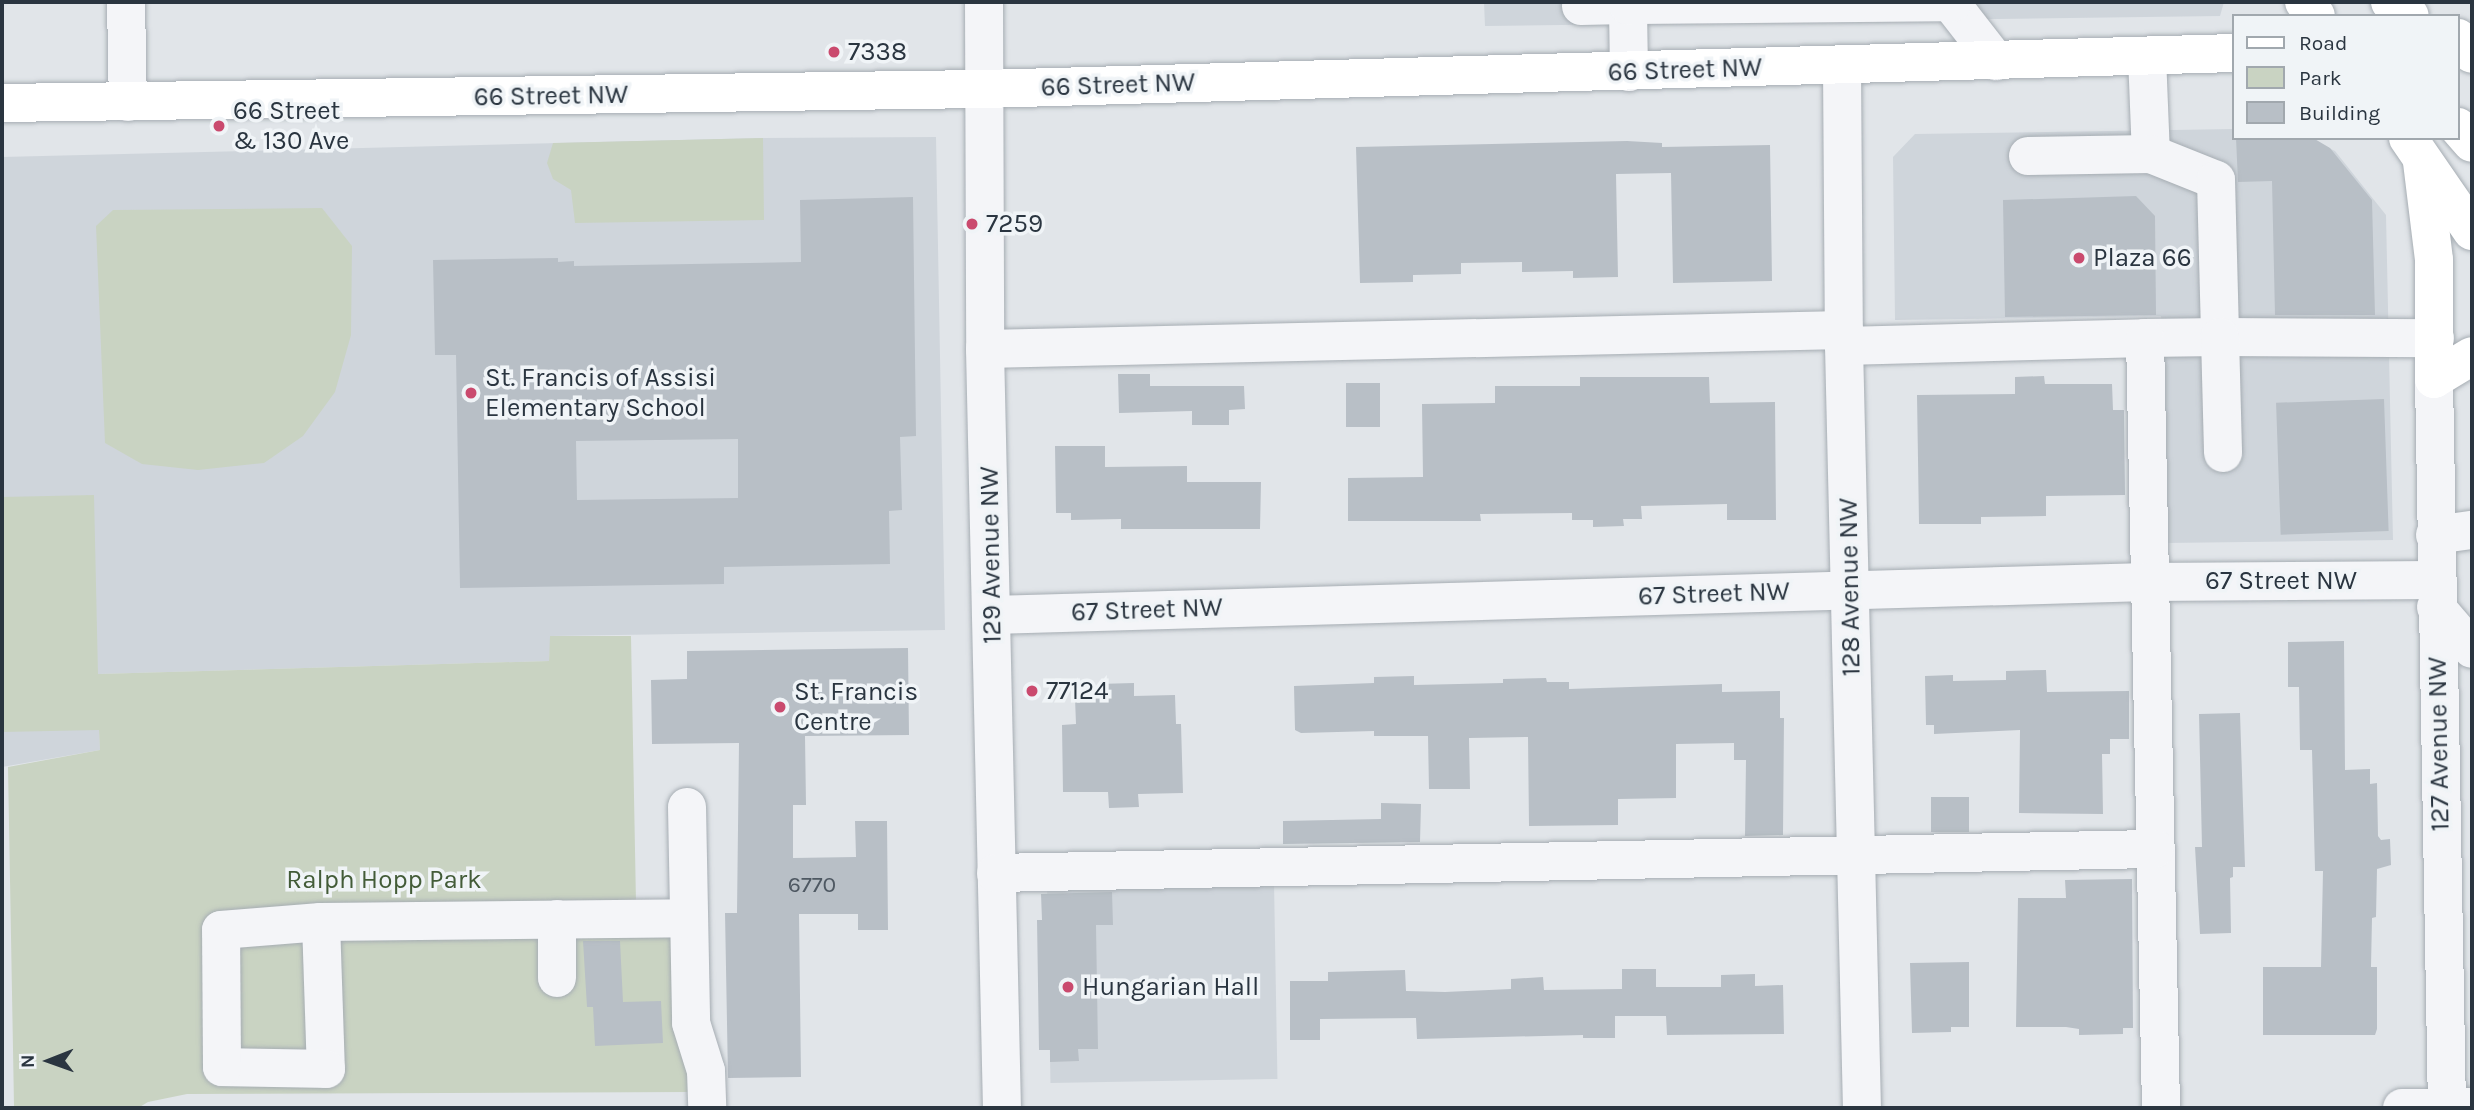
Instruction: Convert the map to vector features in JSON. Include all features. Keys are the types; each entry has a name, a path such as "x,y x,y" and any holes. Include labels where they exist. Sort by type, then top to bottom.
{"main road":[{"path":"2390,2 2407,14"},
{"path":"2460,41 2472,56"},
{"name":"66 Street NW","path":"2,103 985,89 2232,53"},
{"path":"2460,129 2472,143"},
{"path":"2415,150 2472,231"},
{"path":"2415,150 2434,260 2434,379"},
{"path":"2434,379 2472,356"}],"street":[{"path":"127,2 128,102"},
{"name":"129 Avenue NW","path":"984,2 985,349 1002,1108"},
{"path":"1581,6 1951,2 1996,61"},
{"path":"1628,5 1629,72"},
{"path":"2147,56 2151,154"},
{"name":"128 Avenue NW","path":"1842,66 1844,338 1862,1108"},
{"path":"2028,156 2151,154 2216,180 2223,453"},
{"path":"985,349 1844,338 2435,338"},
{"path":"2144,338 2161,1108"},
{"name":"127 Avenue NW","path":"2434,379 2454,533 2436,593 2457,861 2448,1108"},
{"name":"67 Street NW","path":"992,615 2148,582 2436,593"},
{"path":"2436,593 2472,649"},
{"path":"687,807 691,1023 706,1071 707,1108"},
{"path":"996,873 1856,853 2155,849"},
{"path":"321,922 326,1069 222,1067 220,930 321,922 689,918"},
{"path":"557,919 557,978"},
{"path":"2402,1108 2472,1107"}],"shaded area":[{"path":"1484,2 2224,2 2220,16 1485,26"},
{"path":"2232,129 2232,140 2313,140 2335,151 2386,215 2393,540 2165,543 2161,316 1895,320 1893,157 1915,134"},
{"name":"St. Francis of Assisi Elementary School","path":"936,137 945,630 551,636 549,661 98,674 100,750 2,767 2,157 763,138"},
{"path":"1274,882 1277,1079 1050,1083 1047,886"}],"green space":[{"path":"763,138 764,220 575,223 571,190 553,179 547,163 553,143"},
{"path":"322,208 352,246 351,335 335,392 303,436 264,463 198,470 142,464 105,443 96,226 113,210"},
{"name":"Ralph Hopp Park","path":"94,495 98,674 549,661 550,636 631,636 636,903 685,903 690,1092 187,1094 148,1102 138,1108 14,1106 8,767 100,750 99,730 2,732 2,497"}],"building":[{"path":"2236,140 2316,140 2330,148 2372,200 2375,315 2275,315 2272,181 2238,182"},
{"path":"1627,141 1662,143 1662,147 1770,145 1772,281 1673,283 1671,173 1616,174 1618,277 1573,278 1573,271 1522,272 1522,262 1461,263 1461,274 1413,275 1413,282 1360,283 1356,147"},
{"name":"Plaza 66","path":"2136,196 2155,216 2156,315 2005,317 2003,200"},
{"path":"913,197 916,436 900,437 902,510 889,511 890,564 724,567 724,584 460,588 456,355 435,355 433,260 558,258 558,262 574,261 574,266 801,262 800,200","holes":["738,439 738,498 577,500 576,441"]},
{"path":"1118,374 1150,374 1150,386 1244,386 1245,409 1229,410 1229,425 1192,425 1192,411 1119,413"},
{"path":"2044,376 2045,384 2112,384 2113,410 2124,410 2125,495 2046,496 2046,516 1981,517 1981,524 1919,524 1917,395 2015,394 2015,377"},
{"path":"1580,377 1709,377 1710,403 1775,402 1776,520 1727,520 1727,504 1641,506 1642,519 1623,519 1624,526 1593,527 1593,520 1572,520 1572,513 1480,514 1481,521 1348,521 1348,478 1423,477 1422,404 1495,403 1495,386 1580,386"},
{"path":"1346,383 1380,383 1380,427 1346,427"},
{"path":"2384,399 2389,531 2281,535 2276,403"},
{"path":"1055,446 1105,446 1105,467 1187,466 1187,482 1261,482 1260,529 1121,529 1121,519 1071,520 1071,513 1056,513"},
{"path":"2344,641 2345,770 2370,769 2370,784 2377,783 2378,836 2381,840 2390,839 2391,865 2377,869 2376,917 2372,918 2371,967 2377,967 2377,1029 2375,1035 2263,1035 2263,967 2321,967 2323,871 2315,871 2312,750 2300,750 2299,687 2288,687 2288,642"},
{"path":"908,648 909,735 805,736 806,805 793,805 793,858 856,857 855,821 887,821 888,930 858,930 858,914 799,914 801,1077 728,1078 725,913 737,913 739,743 652,744 651,680 687,679 687,651"},
{"path":"2046,670 2047,692 2129,691 2129,739 2110,739 2110,754 2102,754 2103,814 2019,813 2020,730 1934,734 1934,725 1926,725 1925,676 1953,675 1953,681 2006,680 2006,671"},
{"path":"1414,676 1414,685 1503,683 1503,679 1546,678 1547,682 1569,682 1569,689 1722,684 1722,692 1780,691 1780,718 1784,718 1783,835 1745,836 1746,760 1734,760 1734,743 1676,744 1676,798 1618,799 1618,825 1529,826 1528,737 1469,738 1470,789 1429,789 1428,736 1374,736 1374,731 1301,733 1295,730 1294,686 1374,683 1374,677"},
{"path":"1134,683 1134,696 1175,695 1176,724 1181,724 1183,793 1138,794 1139,807 1109,808 1108,792 1063,792 1062,725 1076,724 1075,698 1098,697 1098,684"},
{"path":"2240,713 2245,867 2233,867 2233,877 2230,878 2231,933 2200,934 2195,847 2202,847 2199,714"},
{"path":"1931,797 1969,797 1969,832 1931,832"},
{"path":"1381,803 1421,804 1420,842 1283,844 1283,821 1381,819"},
{"path":"2132,879 2133,1028 2123,1028 2123,1034 2079,1035 2079,1029 2066,1027 2016,1027 2018,898 2066,898 2065,880"},
{"name":"Hungarian Hall","path":"1112,892 1113,925 1096,925 1098,1049 1078,1049 1079,1061 1050,1062 1050,1050 1039,1050 1037,920 1042,920 1041,894"},
{"path":"583,941 620,941 623,1002 661,1001 663,1043 595,1046 593,1007 587,1007"},
{"path":"1969,962 1969,1027 1951,1027 1951,1032 1912,1033 1910,963"},
{"path":"1622,969 1656,969 1656,987 1721,987 1721,975 1755,974 1755,986 1783,985 1784,1034 1667,1035 1666,1016 1615,1016 1615,1038 1583,1038 1583,1035 1417,1039 1416,1018 1320,1019 1320,1040 1290,1040 1290,981 1328,981 1328,972 1405,970 1406,991 1445,992 1511,989 1511,979 1543,977 1544,990 1622,989"}],"place":[{"name":"7338","path":"834,52"},
{"name":"66 Street & 130 Ave","path":"219,126"},
{"name":"7259","path":"972,224"},
{"name":"Plaza 66","path":"2079,258"},
{"name":"St. Francis of Assisi Elementary School","path":"471,393"},
{"name":"77124","path":"1032,691"},
{"name":"St. Francis Centre","path":"780,707"},
{"name":"Hungarian Hall","path":"1068,987"}]}
